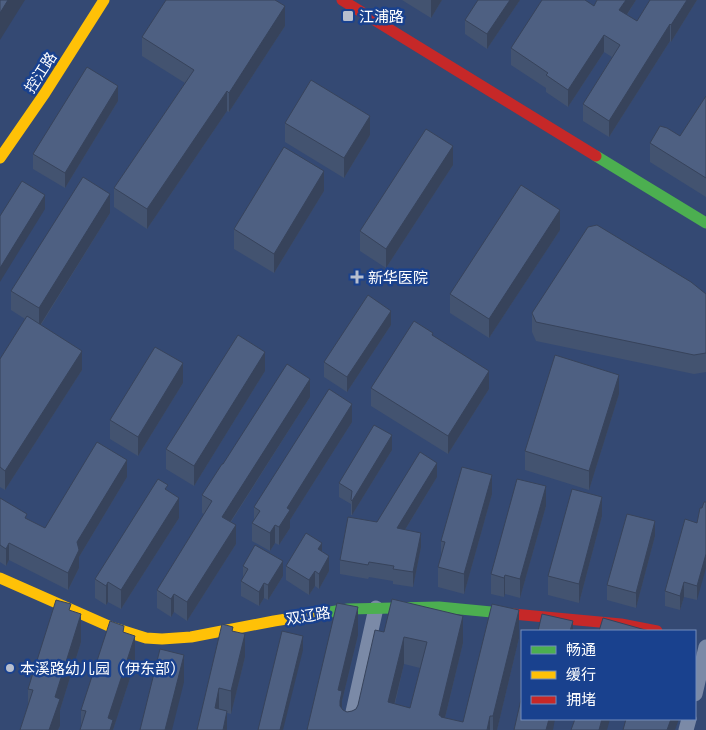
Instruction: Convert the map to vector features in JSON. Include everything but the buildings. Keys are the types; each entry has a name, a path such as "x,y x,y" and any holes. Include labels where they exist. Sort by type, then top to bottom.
{"street":[{"name":"控江路","path":"0,158 45,93 104,0"},
{"path":"342,0 706,223"},
{"name":"双辽路","path":"0,578 110,627 146,638 191,637 348,609 439,607 621,624 652,630"},
{"path":"348,730 376,608"},
{"path":"696,690 706,648"}],"traffic: fast":[{"path":"596,156 706,223"},
{"path":"324,613 348,609 439,607 513,614"}],"traffic: slow":[{"path":"0,158 45,93 104,0"},
{"path":"0,578 111,627 146,638 191,637 324,613"}],"traffic: jam":[{"path":"342,0 596,156"},
{"path":"513,614 621,624 652,630"}],"place":[{"name":"江浦路","path":"348,16"},
{"name":"新华医院","path":"357,277"},
{"name":"本溪路幼儿园（伊东部）","path":"10,668"}]}
